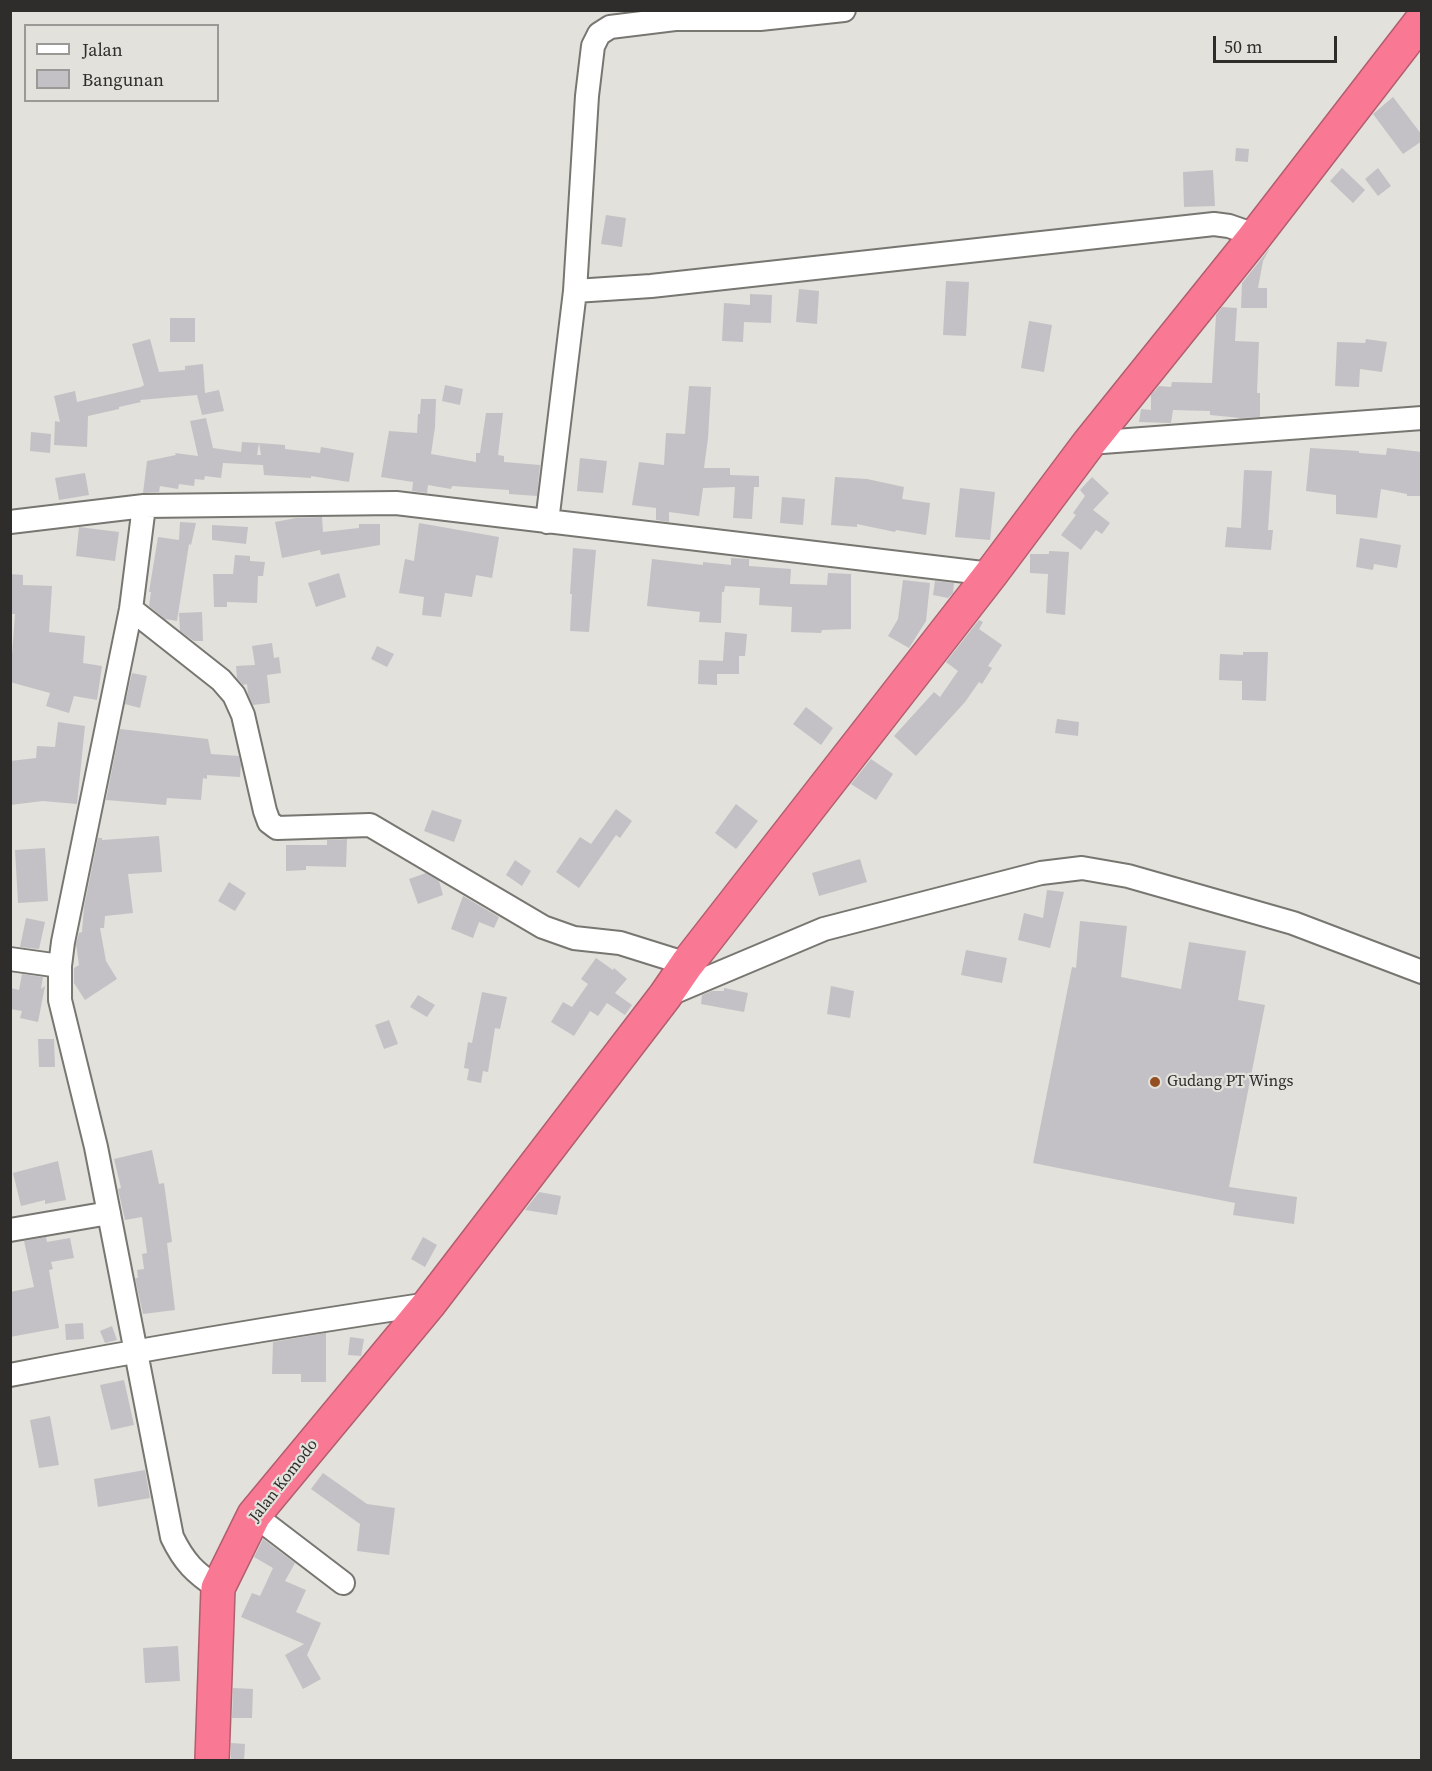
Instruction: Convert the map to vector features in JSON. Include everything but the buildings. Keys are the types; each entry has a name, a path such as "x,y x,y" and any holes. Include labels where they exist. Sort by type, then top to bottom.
{"highway":[{"name":"Jalan Komodo","path":"212,1761 218,1588 254,1515 429,1305 687,964 991,574 1089,443 1422,20"}],"street":[{"path":"547,522 574,291 587,96 593,46 599,34 610,27 675,19 760,19 844,10"},
{"path":"574,291 651,286 1214,224 1229,226 1255,235"},
{"path":"1089,443 1422,418"},
{"path":"10,522 144,506 396,503 991,574"},
{"path":"144,506 131,609 63,942 60,1000 96,1147 172,1537 186,1562 197,1574 218,1588"},
{"path":"131,609 221,680 234,695 243,715 265,811 269,822 277,828 370,825 543,927 573,938 620,943 687,964"},
{"path":"665,996 824,929 1041,873 1082,868 1128,876 1293,923 1422,972"},
{"path":"10,959 60,966"},
{"path":"10,1230 109,1213"},
{"path":"10,1375 135,1350 429,1305"},
{"path":"254,1515 343,1583"}],"place":[{"name":"Gudang PT Wings","path":"1155,1082"}]}
